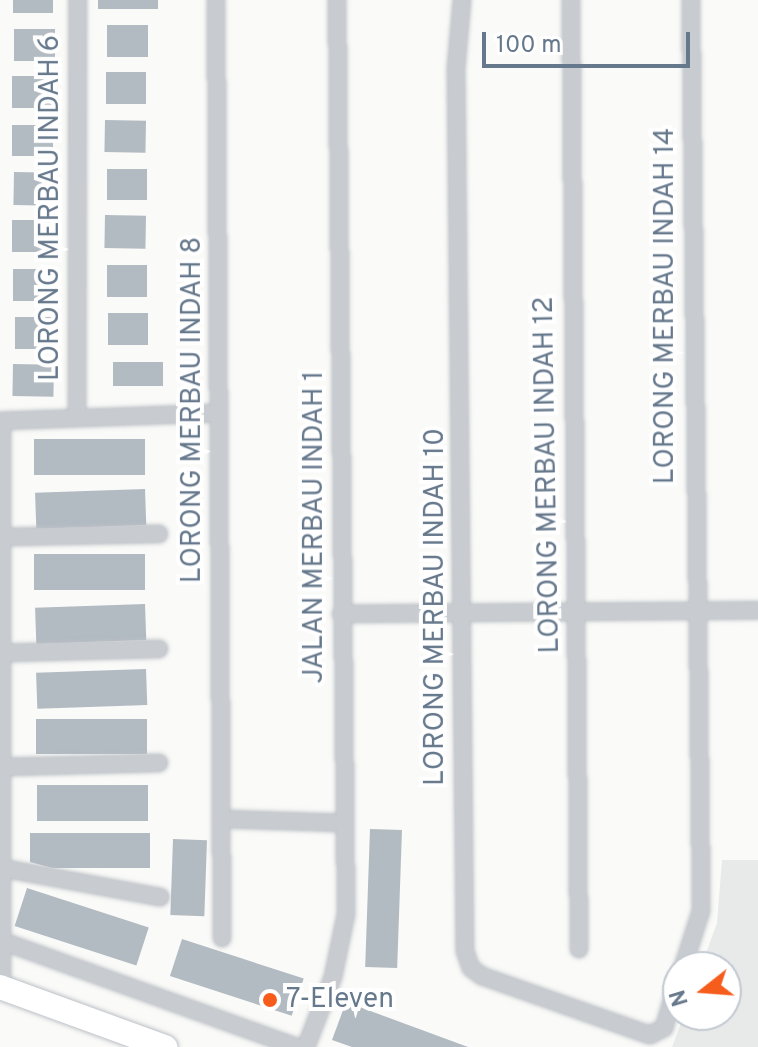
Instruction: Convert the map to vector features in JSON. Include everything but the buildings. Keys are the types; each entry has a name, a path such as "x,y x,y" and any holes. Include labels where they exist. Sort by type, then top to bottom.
{"main road":[{"path":"1,987 165,1047"}],"street":[{"name":"LORONG MERBAU INDAH 6","path":"77,417 78,0"},
{"name":"LORONG MERBAU INDAH 8","path":"216,0 222,938"},
{"name":"JALAN MERBAU INDAH 1","path":"306,1047 343,938 337,0"},
{"name":"LORONG MERBAU INDAH 10","path":"462,0 457,37 465,951 471,968 482,976 650,1035 662,1029"},
{"name":"LORONG MERBAU INDAH 12","path":"571,0 579,949"},
{"name":"LORONG MERBAU INDAH 14","path":"687,951 701,899 695,611 691,0"},
{"path":"1,987 1,421 219,413"},
{"path":"2,537 159,534"},
{"path":"341,614 758,610"},
{"path":"2,653 159,649"},
{"path":"2,767 159,763"},
{"path":"222,819 343,823"},
{"path":"2,868 160,897"},
{"path":"2,941 296,1047"}],"shaded area":[{"path":"722,860 758,860 758,1047 672,1047 678,1031 742,1031 742,951 707,951 717,923"}],"place":[{"name":"7-Eleven","path":"270,1000"}]}
